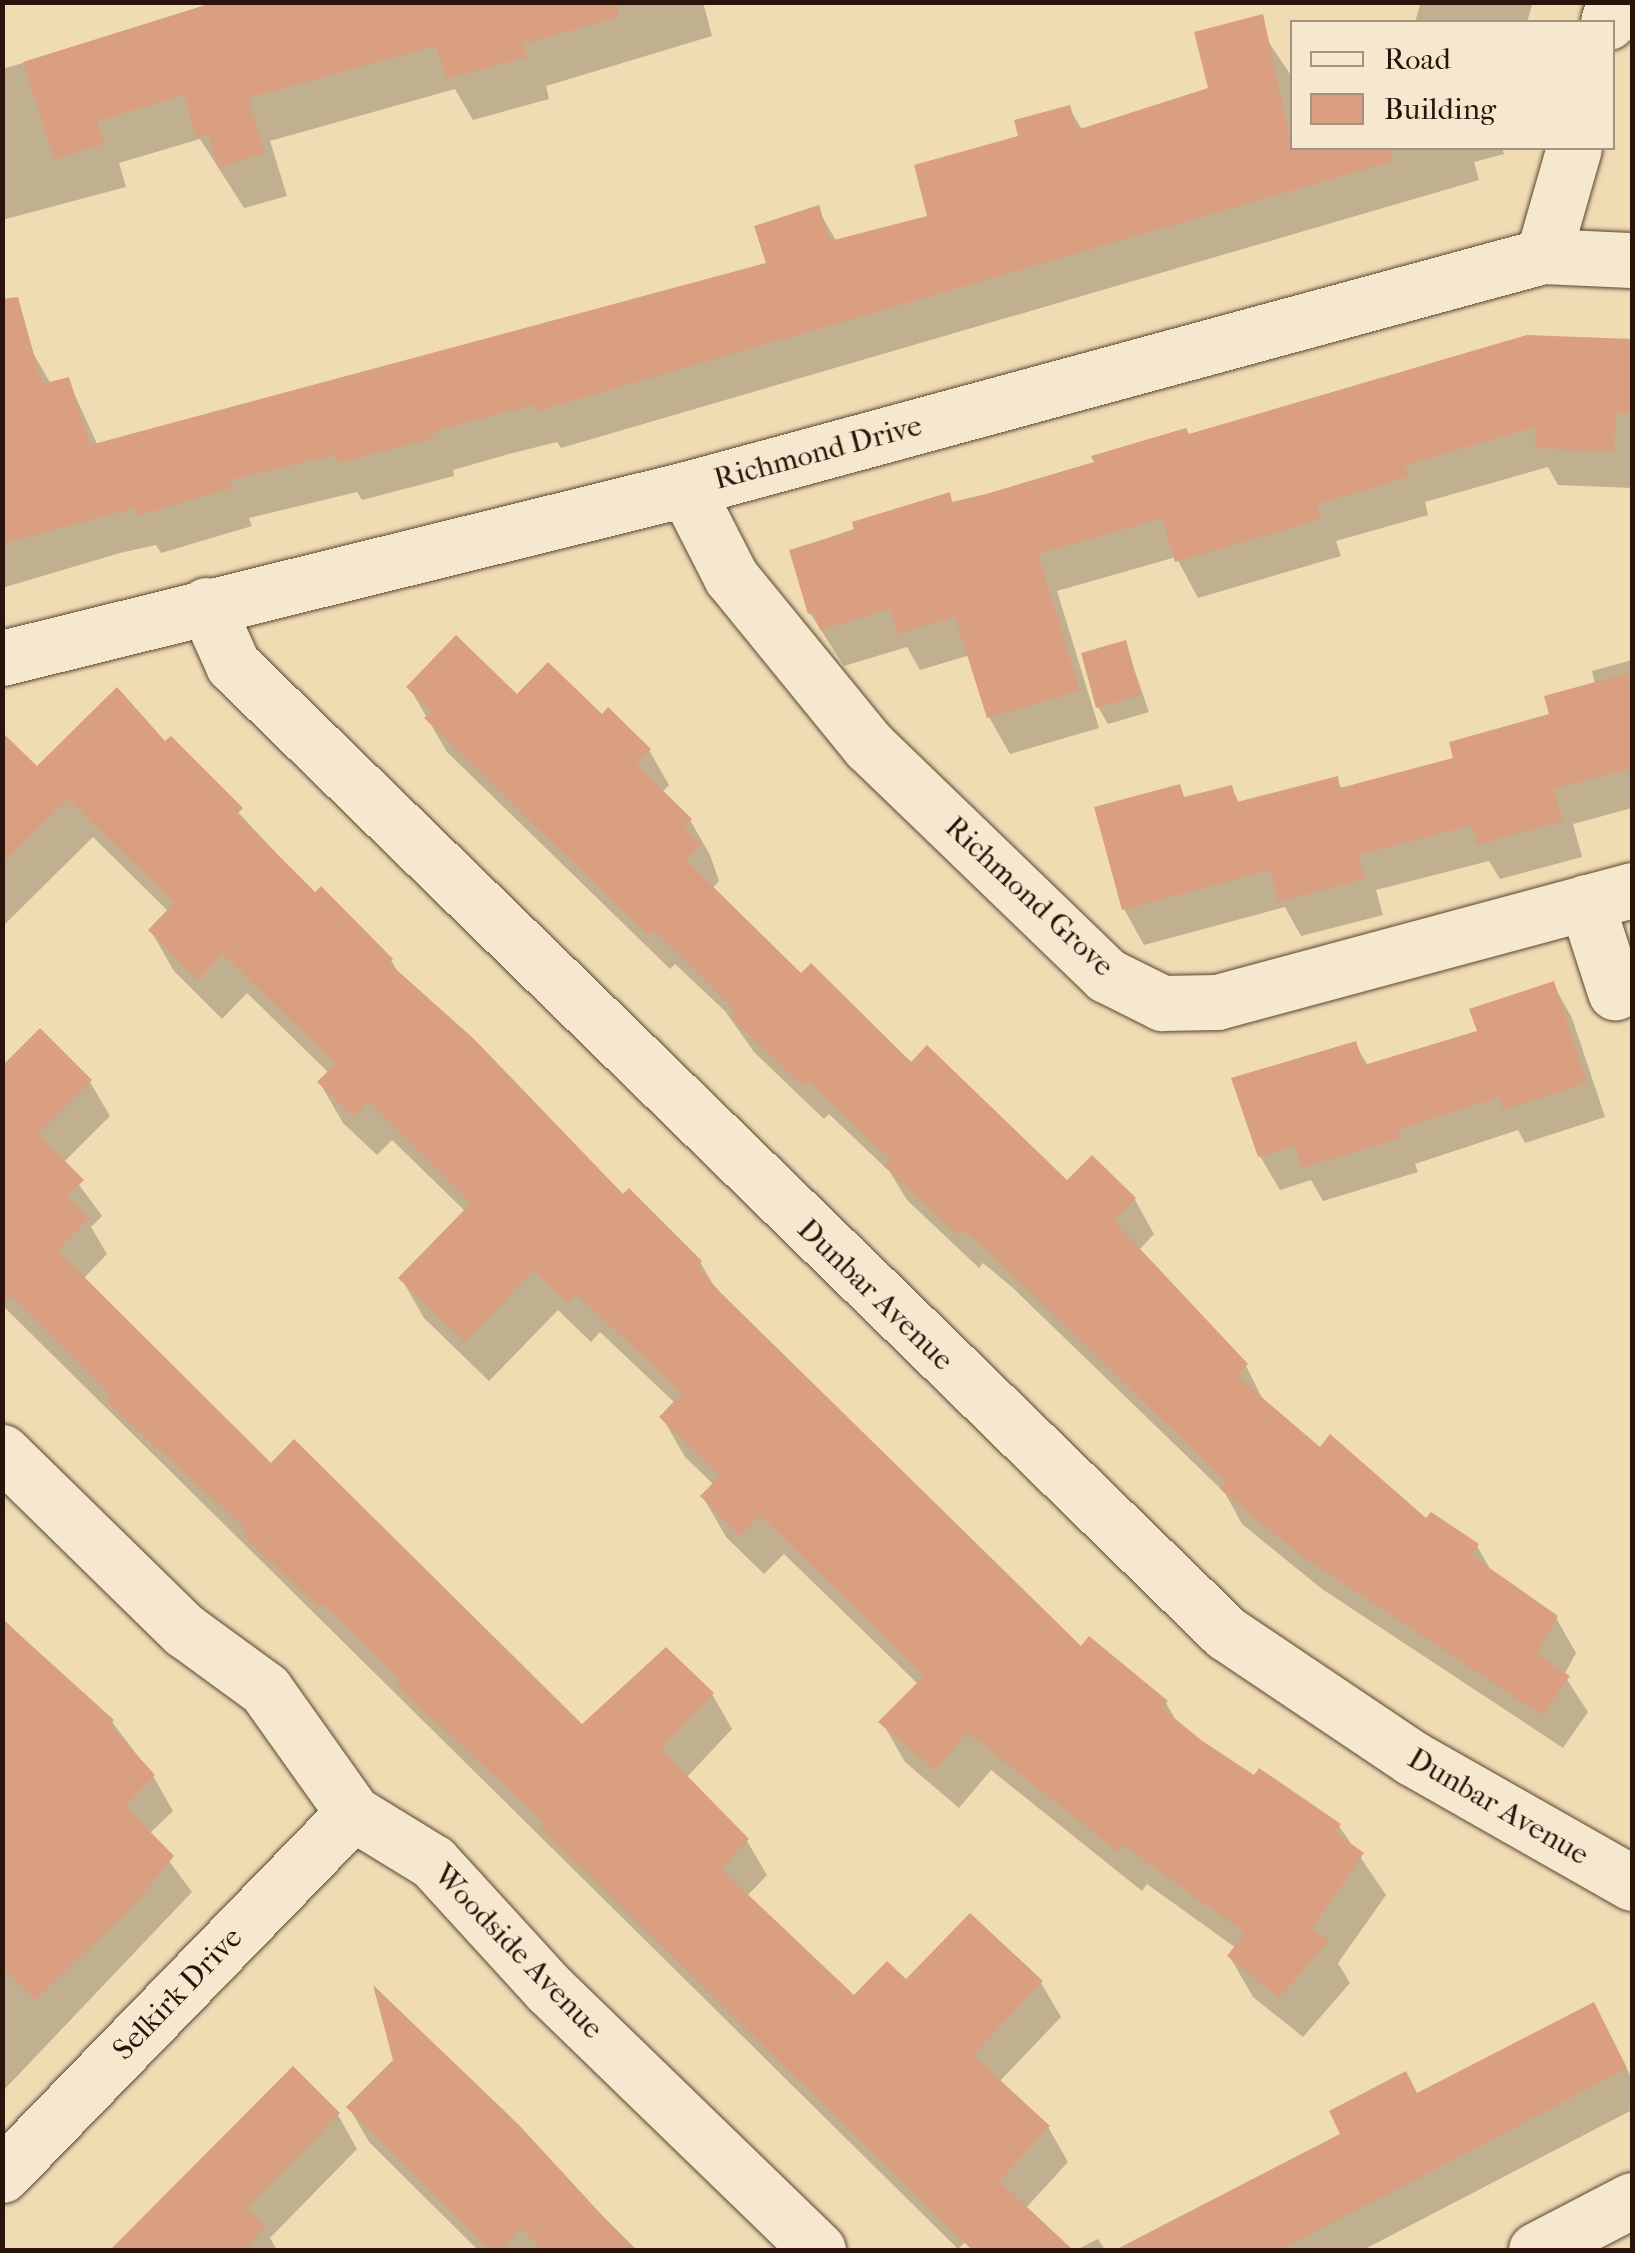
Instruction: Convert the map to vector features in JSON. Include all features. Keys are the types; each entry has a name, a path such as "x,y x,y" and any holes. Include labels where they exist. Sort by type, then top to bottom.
{"street":[{"path":"1543,256 1573,150"},
{"name":"Richmond Drive","path":"2,658 686,490 1543,256 1632,260"},
{"name":"Richmond Grove","path":"686,490 731,577 870,746 1106,975 1162,1002 1217,1002 1609,896"},
{"name":"Dunbar Avenue","path":"206,605 233,665 1226,1633 1412,1758 1632,1882"},
{"path":"1609,896 1615,992"},
{"name":"Woodside Avenue","path":"2,1452 184,1630 264,1689 353,1812 433,1862 550,1990 818,2250"},
{"name":"Selkirk Drive","path":"2,2175 353,1812"},
{"path":"1536,2250 1632,2200"}],"building":[{"path":"215,2 617,2 619,17 523,44 527,57 446,79 436,46 248,98 265,153 218,168 208,134 196,138 184,95 97,121 104,144 54,160 23,62"},
{"path":"1263,14 1290,150 1391,150 1393,161 537,411 535,405 486,417 433,432 434,438 337,463 335,455 230,480 232,488 137,516 134,508 2,544 2,299 18,297 42,384 69,377 90,445 766,263 754,226 819,205 830,241 927,216 914,165 1018,136 1014,120 1070,105 1077,130 1208,88 1194,32"},
{"path":"1527,335 1632,339 1632,414 1616,413 1614,452 1535,448 1535,427 1405,465 1409,477 1317,504 1321,519 1175,562 1162,518 1038,554 1080,691 987,718 955,617 897,634 890,609 820,630 814,612 808,614 789,550 854,530 852,522 950,492 952,502 986,494 1094,462 1091,456 1186,428 1189,434"},
{"path":"456,635 517,694 548,662 602,714 608,707 651,749 636,764 692,819 684,827 702,844 686,860 801,973 811,963 911,1062 927,1045 1067,1180 1092,1155 1136,1198 1114,1221 1248,1364 1237,1376 1320,1447 1330,1434 1426,1518 1431,1512 1479,1544 1471,1555 1558,1616 1537,1654 1570,1676 1542,1715 1300,1555 1220,1489 1226,1482 990,1253 963,1230 958,1235 884,1166 890,1159 808,1081 803,1086 730,1017 736,1011 702,977 654,931 649,936 424,718 431,711 406,687"},
{"path":"1126,640 1141,695 1096,708 1081,653"},
{"path":"1632,672 1632,768 1554,789 1563,821 1477,845 1472,825 1358,855 1364,879 1278,902 1270,870 1122,910 1094,807 1180,784 1184,797 1232,785 1237,802 1338,776 1340,788 1453,758 1449,742 1549,714 1544,696"},
{"path":"117,687 165,741 171,736 243,808 237,814 315,892 321,886 393,959 389,963 474,1039 623,1194 629,1188 702,1261 697,1266 720,1292 1081,1646 1089,1636 1168,1701 1162,1708 1201,1740 1254,1775 1259,1768 1341,1824 1335,1832 1364,1853 1312,1928 1329,1941 1279,1998 1227,1956 1245,1933 1123,1845 1118,1852 967,1732 935,1770 878,1722 924,1676 760,1515 740,1536 700,1496 720,1476 659,1417 682,1393 576,1294 567,1303 533,1271 465,1342 398,1278 471,1203 368,1101 353,1116 317,1082 335,1064 223,954 198,980 148,930 174,903 68,799 2,864 2,732 37,766"},
{"path":"1554,981 1587,1083 1503,1110 1499,1097 1398,1130 1401,1138 1301,1168 1295,1146 1258,1157 1231,1078 1356,1041 1364,1065 1477,1031 1469,1009"},
{"path":"40,1028 92,1080 38,1134 84,1180 67,1196 89,1218 57,1250 271,1463 294,1439 582,1724 666,1647 714,1693 661,1749 749,1839 721,1869 854,1995 887,1961 906,1979 970,1913 1043,1981 973,2055 1050,2126 999,2181 1073,2250 972,2250 540,1827 545,1823 396,1685 400,1681 323,1604 319,1608 243,1535 247,1530 105,1400 110,1395 12,1296 2,1305 2,1066"},
{"path":"2,1619 114,1720 110,1725 155,1775 125,1806 174,1856 134,1905 35,2000 2,1967"},
{"path":"373,1985 519,2125 634,2250 543,2250 521,2228 499,2250 489,2250 346,2107 393,2060"},
{"path":"1594,2002 1627,2068 1450,2162 1279,2250 1115,2250 1340,2134 1329,2111 1406,2071 1417,2093"},
{"path":"293,2066 340,2113 246,2208 266,2227 243,2250 110,2250"}]}
